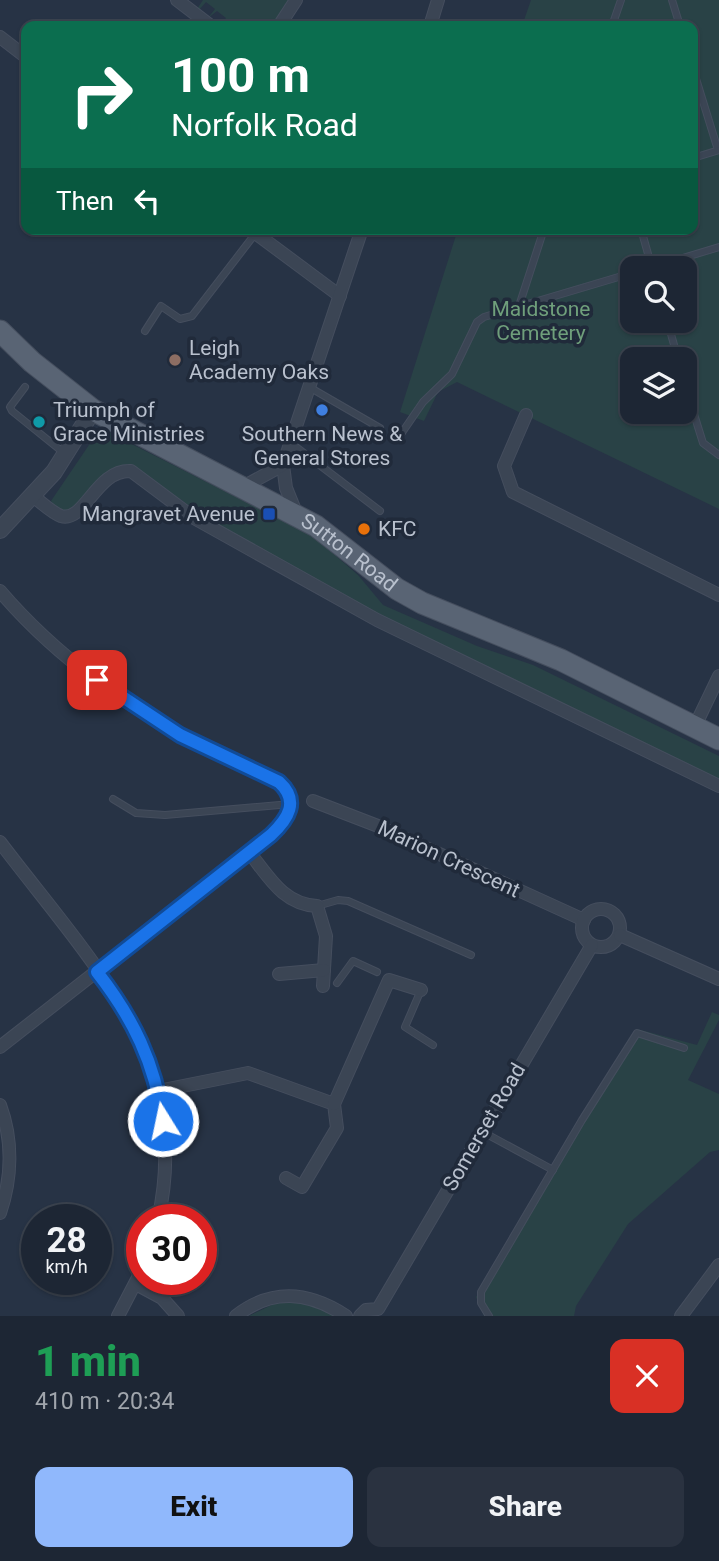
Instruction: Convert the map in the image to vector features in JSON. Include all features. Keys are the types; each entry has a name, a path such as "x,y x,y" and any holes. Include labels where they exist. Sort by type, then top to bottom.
{"main road":[{"name":"Sutton Road","path":"0,331 39,368 93,410 316,526 397,589 422,603 561,660 719,740"}],"street":[{"path":"177,0 204,21"},
{"path":"282,21 296,0"},
{"path":"432,21 438,0"},
{"path":"0,37 21,53"},
{"path":"258,235 340,296"},
{"path":"298,516 286,488 283,465 360,235"},
{"path":"0,530 34,497 66,455 93,410"},
{"path":"526,415 504,466 513,492 719,595"},
{"path":"241,488 283,465"},
{"name":"Sutton Road","path":"34,497 60,516 69,516 81,508 106,478 131,471 194,518 377,620 719,786"},
{"path":"0,591 47,639 128,702 180,735 279,782 286,789 291,804 287,819 249,852 0,1047"},
{"path":"695,726 719,676"},
{"name":"Marion Crescent","path":"313,801 378,826 584,920"},
{"path":"0,842 133,1023 150,1062 158,1091 164,1139 161,1204"},
{"path":"249,852 285,896 294,903 317,906 326,936 323,986"},
{"path":"596,910 610,911 620,923 620,935 608,946 592,945 583,935 584,920 596,910"},
{"path":"620,935 719,979"},
{"name":"Somerset Road","path":"360,1316 366,1310 379,1313 481,1131 592,945"},
{"path":"279,974 324,970"},
{"path":"377,972 388,980 421,990"},
{"path":"286,1178 302,1187 337,1128 334,1104 388,980"},
{"path":"158,1091 248,1073 334,1104"},
{"path":"0,1105 9,1152 7,1190 0,1213"},
{"path":"681,1316 719,1265"},
{"path":"118,1316 130,1295"},
{"path":"158,1295 178,1316"},
{"path":"236,1316 263,1299 290,1295 320,1301 345,1316"}],"lane":[{"path":"614,21 621,0"},
{"path":"672,0 678,21"},
{"path":"698,85 718,150 698,156"},
{"path":"145,331 161,306 180,319 192,316 250,235"},
{"path":"519,306 542,235"},
{"path":"643,235 648,256"},
{"path":"690,256 719,247"},
{"path":"399,437 423,402 452,374 477,322 519,306 620,277"},
{"path":"25,387 10,407 12,411 66,455"},
{"path":"309,387 380,428"},
{"path":"697,424 703,443 719,455"},
{"path":"292,444 380,511"},
{"path":"113,799 136,813 165,815 291,804"},
{"path":"317,906 338,900 348,901 471,955"},
{"path":"337,983 353,961 377,972"},
{"path":"421,990 405,1027 433,1045"},
{"path":"489,1316 481,1303 481,1292 637,1033 684,1048"},
{"path":"481,1131 553,1170"}],"green space":[{"path":"203,0 293,0 280,21 224,21 226,18 217,11 208,18 215,9 206,2 197,9"},
{"name":"Maidstone Cemetery","path":"531,0 719,0 719,509 457,382 438,392 424,421 400,412 456,235 698,235 698,21 524,21"},
{"path":"108,432 313,536 358,575 383,605 477,646 533,665 719,756 719,782 375,615 216,525 138,469 132,467 69,512 55,508 51,501 91,442"},
{"path":"712,1012 719,1015 719,1020 688,1080 719,1094 719,1150 710,1152 628,1224 576,1306 574,1316 484,1316 476,1297 637,1029 697,1045"},
{"path":"299,1301 338,1316 249,1316 278,1302"}],"place":[{"name":"Leigh Academy Oaks","path":"175,360"},
{"name":"Southern News & General Stores","path":"322,410"},
{"name":"Triumph of Grace Ministries","path":"39,422"},
{"name":"Mangravet Avenue","path":"269,514"},
{"name":"KFC","path":"364,529"}],"route":[{"path":"97,680 180,735 279,782 286,789 291,804 287,819 271,835 97,972 133,1023 145,1049 156,1083 163,1121"}]}
